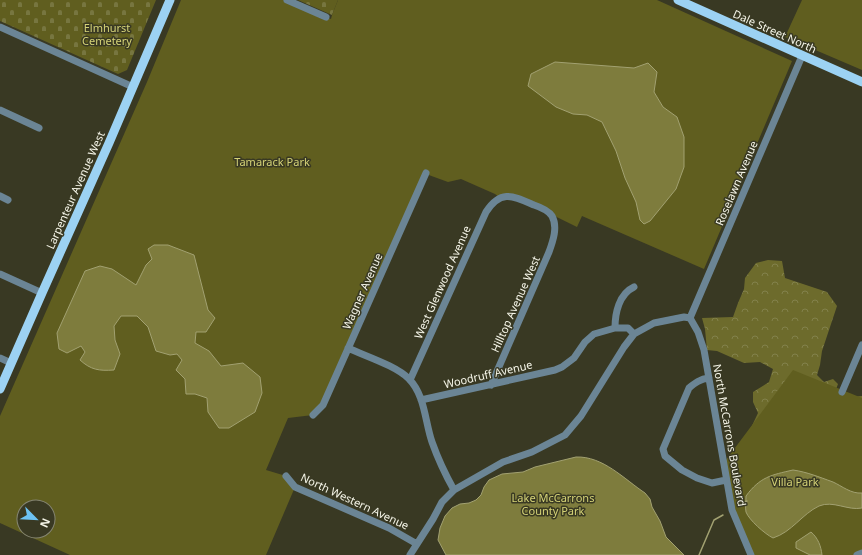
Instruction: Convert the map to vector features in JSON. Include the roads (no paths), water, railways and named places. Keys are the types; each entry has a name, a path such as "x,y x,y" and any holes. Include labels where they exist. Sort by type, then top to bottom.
{"main road":[{"name":"Larpenteur Avenue West","path":"0,389 170,0"},
{"name":"Dale Street North","path":"678,0 862,82"}],"street":[{"path":"287,0 326,17"},
{"path":"0,27 133,87"},
{"name":"Roselawn Avenue","path":"690,318 802,56"},
{"path":"0,110 39,128"},
{"name":"Wagner Avenue","path":"313,415 323,404 426,173"},
{"path":"0,196 8,200"},
{"name":"West Glenwood Avenue","path":"410,380 486,212 492,203 500,198 514,196 544,209 551,215 555,230"},
{"name":"Hilltop Avenue West","path":"491,385 550,252 555,230"},
{"path":"0,274 42,293"},
{"path":"634,287 627,290 617,309 615,328 628,328 634,334"},
{"path":"410,555 442,502 454,490 502,462 532,452 565,435 581,416 624,347 634,334 654,323 684,317 690,318"},
{"name":"North McCarrons Boulevard","path":"690,318 701,339 734,518 751,555"},
{"name":"Woodruff Avenue","path":"421,400 550,372 562,367 574,358 589,337 600,331 615,328"},
{"path":"842,392 862,345"},
{"path":"348,348 396,370 410,380 420,396 431,441 443,470 454,490"},
{"path":"0,358 11,363"},
{"path":"709,378 699,381 689,388 663,449 665,456 682,470 697,478 712,483 726,480"},
{"name":"North Western Avenue","path":"286,476 295,487 389,528 417,544"},
{"path":"857,555 862,553"}],"waterway":[{"path":"738,505 747,501"},
{"path":"699,555 714,520 723,515"}],"park label":[{"name":"Elmhurst Cemetery","path":"107,33"},
{"name":"Tamarack Park","path":"272,161"},
{"name":"Villa Park","path":"795,481"},
{"name":"Lake McCarrons County Park","path":"553,503"}]}
